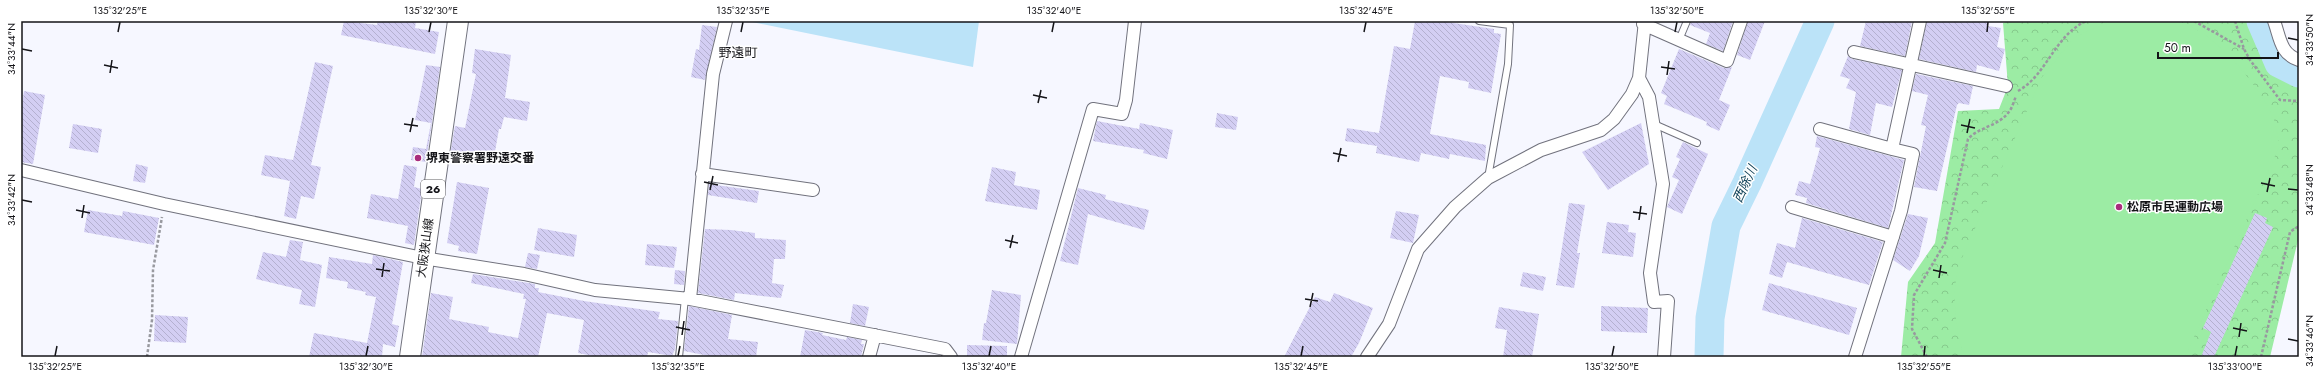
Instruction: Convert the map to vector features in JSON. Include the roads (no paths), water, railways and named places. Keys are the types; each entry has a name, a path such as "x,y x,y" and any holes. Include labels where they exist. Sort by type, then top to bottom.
{"main road":[{"name":"大阪狭山線","path":"410,357 458,21"}],"street":[{"path":"687,298 714,74 726,21"},
{"path":"1021,357 1093,110 1122,114 1126,100 1135,21"},
{"path":"1367,357 1389,324 1418,249 1442,220 1488,178 1541,150 1601,130 1614,119 1632,94 1639,78 1644,22 1679,40 1727,61 1741,21"},
{"path":"1892,149 1920,21"},
{"path":"2274,21 2282,46 2288,54 2299,60"},
{"path":"1854,52 2006,86"},
{"path":"1639,78 1649,97 1664,184 1650,273 1654,302 1668,302 1664,357"},
{"path":"1820,129 1913,154 1893,237 1855,357"},
{"path":"21,170 164,204 423,258 524,274 594,290 687,298 945,349 951,357"},
{"path":"702,174 813,190"},
{"path":"1792,207 1893,237"},
{"path":"869,357 875,335"}],"lane":[{"path":"1479,21 1510,25 1508,64 1488,178"},
{"path":"1679,40 1687,21"},
{"path":"1654,124 1697,143"},
{"path":"679,357 687,298"}],"water":[{"path":"747,21 979,21 973,67"}],"waterway":[{"name":"西除川","path":"1709,357 1710,318 1726,226 1820,21"},
{"path":"2261,21 2279,63 2299,73"}],"place":[{"name":"堺東警察署野遠交番","path":"418,158"},
{"name":"松原市民運動広場","path":"2119,207"}],"district":[{"name":"野遠町","path":"738,52"}]}
